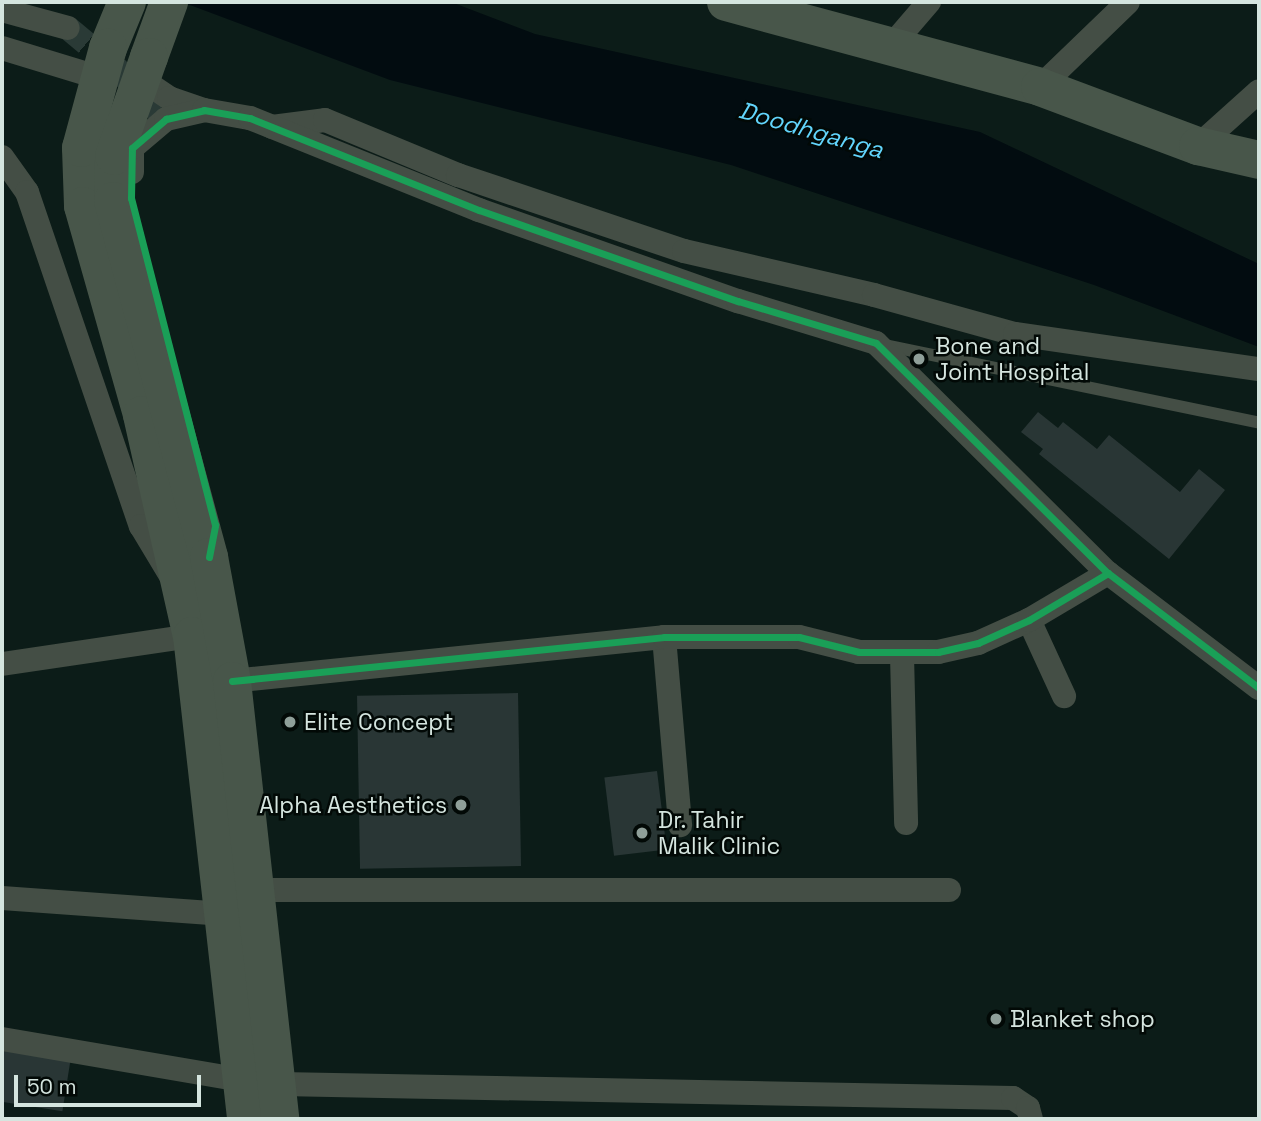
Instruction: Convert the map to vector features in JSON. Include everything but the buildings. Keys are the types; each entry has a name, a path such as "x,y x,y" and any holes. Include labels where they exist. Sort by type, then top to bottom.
{"main road":[{"path":"127,2 100,78 97,152 83,206 142,415 192,636 224,914 268,1095"},
{"path":"169,2 141,79 97,152 113,201 209,556 232,681 254,890 268,1095 246,1119"},
{"path":"727,2 1040,87 1198,146 1259,160"}],"street":[{"path":"892,45 929,2"},
{"path":"1040,87 1128,2"},
{"path":"2,10 68,28"},
{"path":"2,48 100,78"},
{"path":"141,79 169,98 272,127 506,219 738,301 876,343 1108,573 1259,688"},
{"path":"1198,146 1259,90"},
{"path":"204,110 166,119 132,148 131,198 215,525 209,556"},
{"path":"272,127 326,120 457,176 684,251 874,295 1015,334 1259,369"},
{"path":"2,157 27,192 141,526 182,591"},
{"path":"232,681 664,637 799,637 859,652 902,655 978,643 1029,620 1108,573"},
{"path":"1029,620 1064,696"},
{"path":"2,664 192,636"},
{"path":"664,637 680,825"},
{"path":"902,655 906,823"},
{"path":"254,890 949,890"},
{"path":"2,898 224,914"},
{"path":"2,1039 268,1095 1013,1098 1028,1108 1031,1119"}],"lane":[{"path":"876,343 1259,423"}],"water":[{"name":"Doodhganga","path":"182,2 451,2 535,34 980,132 1259,264 1259,347 1094,285 731,165 390,80"}],"tunnel":[{"path":"68,28 116,68 166,119"}],"cycle path":[{"path":"209,557 215,525 131,198 132,148 166,119 204,110 250,118 479,210 738,301 876,343 1108,573 1259,688"},
{"path":"232,681 664,637 799,637 859,652 938,652 978,643 1029,620 1108,573"}],"place":[{"name":"Bone and Joint Hospital","path":"919,359"},
{"name":"Elite Concept","path":"290,722"},
{"name":"Alpha Aesthetics","path":"461,805"},
{"name":"Dr. Tahir Malik Clinic","path":"642,833"},
{"name":"Blanket shop","path":"996,1019"}]}
